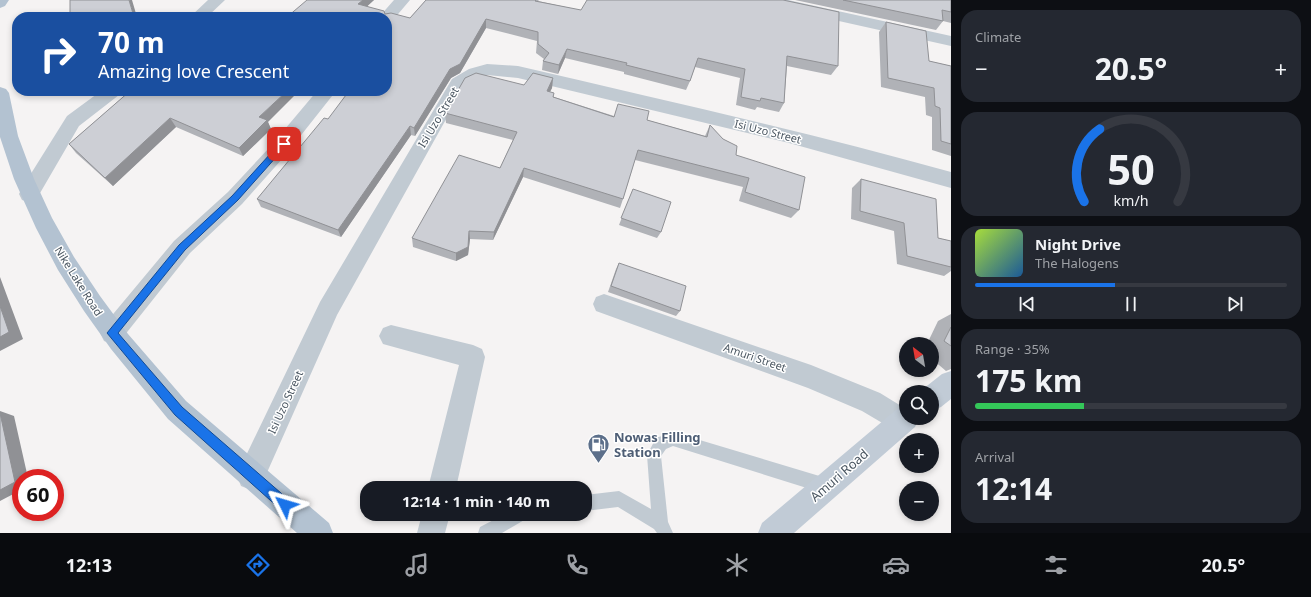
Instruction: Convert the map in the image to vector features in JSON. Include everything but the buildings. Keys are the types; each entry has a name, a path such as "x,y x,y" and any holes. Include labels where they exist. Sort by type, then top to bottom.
{"main road":[{"name":"Nike Lake Road","path":"0,93 2,120 29,194 68,266 112,333 178,411 318,533"},
{"path":"939,392 951,383"},
{"name":"Amuri Road","path":"772,533 899,423"}],"street":[{"path":"204,12 217,0"},
{"path":"391,12 402,0"},
{"path":"767,0 951,41"},
{"name":"Isi Uzo Street","path":"251,476 328,308 458,83 473,74 490,68 518,72 730,121 890,162 951,180"},
{"path":"29,194 73,121 106,96"},
{"path":"112,333 182,247 235,198 276,153 323,96"},
{"name":"Amuri Street","path":"604,304 811,377 871,402 899,416"},
{"path":"392,336 473,357 444,481"},
{"path":"431,533 434,521"}],"lane":[{"path":"663,528 654,455 661,443 674,439 826,486"},
{"path":"592,502 619,499 663,528"},
{"path":"486,533 508,521"}],"place":[{"name":"Nowas Filling Station","path":"598,464"}],"route":[{"path":"284,144 235,198 182,247 112,333 178,411 285,505"}]}
